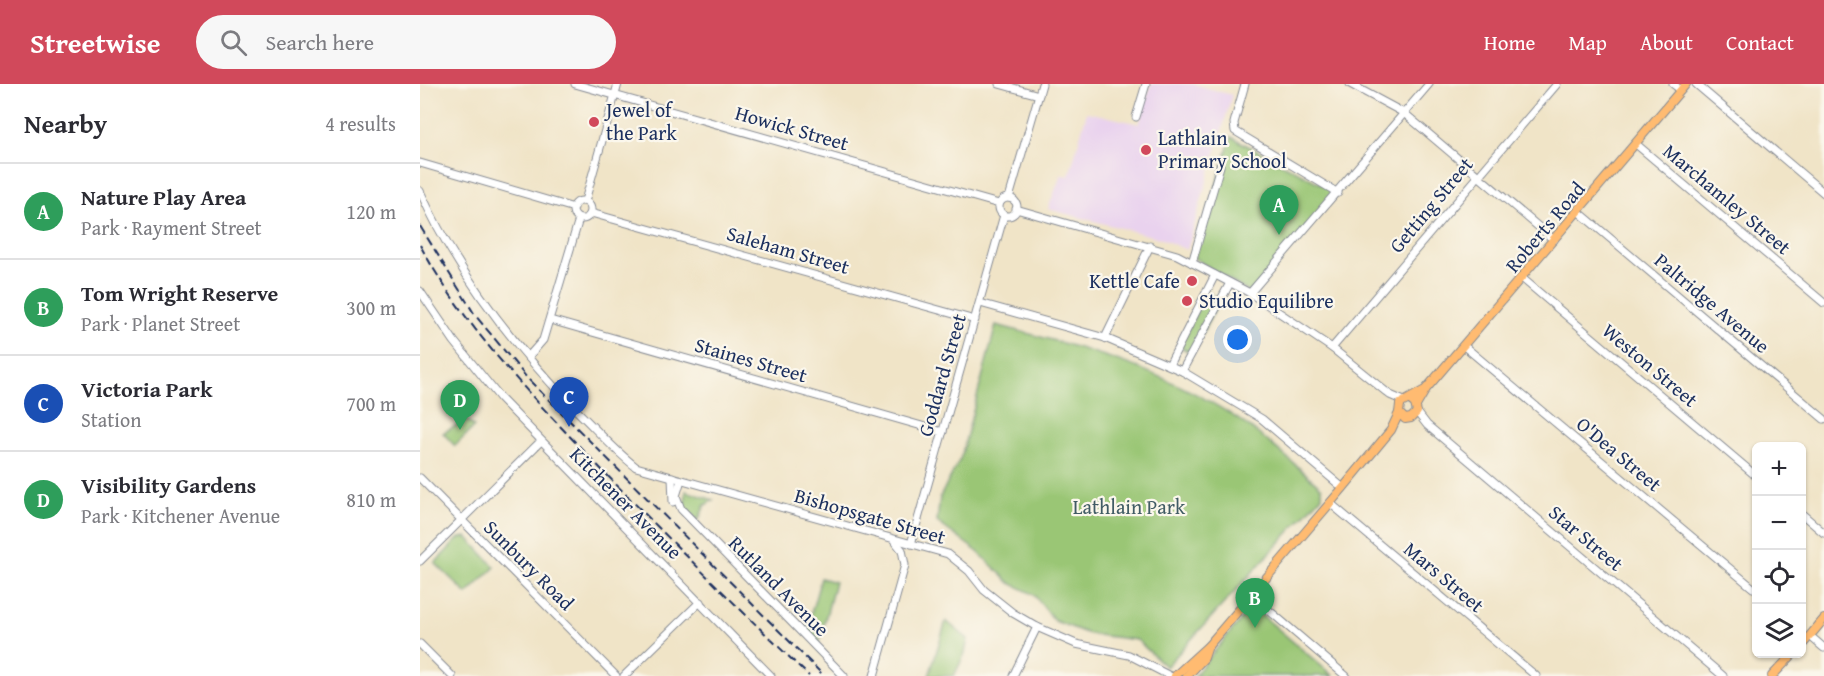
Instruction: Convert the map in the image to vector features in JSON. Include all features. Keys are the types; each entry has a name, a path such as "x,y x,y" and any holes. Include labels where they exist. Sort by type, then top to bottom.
{"main road":[{"name":"Roberts Road","path":"1173,676 1208,646 1426,389 1523,279 1684,87"},
{"name":"Roberts Road","path":"1391,430 1399,411 1411,409"},
{"path":"1399,411 1411,409"},
{"path":"1806,644 1824,618"},
{"path":"1806,641 1824,625"},
{"name":"Roberts Road","path":"1187,676 1204,658 1208,646"},
{"path":"1772,676 1789,658"},
{"path":"1779,676 1795,658"}],"street":[{"name":"Howick Street","path":"575,84 999,204"},
{"path":"585,201 618,84"},
{"path":"999,84 1039,95"},
{"path":"1009,198 1042,84"},
{"path":"1136,117 1146,84"},
{"path":"1245,84 1234,123 1235,131 1338,193"},
{"path":"1350,84 1404,114 1554,240"},
{"path":"1250,293 1429,84"},
{"name":"Getting Street","path":"1332,348 1557,84"},
{"path":"1673,84 1684,87"},
{"path":"1696,84 1824,193"},
{"name":"Marchamley Street","path":"1636,144 1824,303"},
{"path":"420,163 573,208"},
{"path":"1192,263 1220,166"},
{"name":"Bishopsgate Street","path":"420,190 434,221 476,291 528,357 621,456 636,466 948,554 984,590 1013,613 1037,627 1076,644 1129,655 1157,673 1173,676"},
{"path":"1009,198 1014,201 1016,209 1012,215 1004,215 999,210 999,204 1002,200 1009,198"},
{"path":"585,201 590,206 591,213 587,219 579,219 574,214 573,208 578,202 585,201"},
{"path":"1016,209 1150,246 1192,263 1250,293 1332,348 1411,409"},
{"name":"Paltridge Avenue","path":"1579,212 1824,419"},
{"name":"Saleham Street","path":"591,213 975,320"},
{"name":"Goddard Street","path":"911,544 1004,215"},
{"path":"528,357 543,340 579,219"},
{"path":"1105,338 1150,246"},
{"path":"1169,365 1215,275"},
{"name":"Weston Street","path":"1523,279 1752,473"},
{"path":"1182,371 1230,283"},
{"name":"Kitchener Avenue","path":"420,291 475,368 541,441 771,676"},
{"path":"1206,291 1220,300"},
{"path":"980,303 1105,338 1182,371 1262,419 1343,488"},
{"name":"Staines Street","path":"550,320 943,432"},
{"name":"O'Dea Street","path":"1464,346 1752,587"},
{"path":"1179,347 1192,353"},
{"path":"1390,395 1399,411"},
{"name":"Star Street","path":"1411,409 1723,676"},
{"path":"420,561 541,441"},
{"name":"Rutland Avenue","path":"672,477 674,503 679,512 691,520"},
{"name":"Sunbury Road","path":"420,478 616,676"},
{"name":"Rutland Avenue","path":"681,480 676,501 691,520 844,676"},
{"name":"Mars Street","path":"1330,503 1536,676"},
{"path":"1806,517 1824,533"},
{"path":"874,676 905,565 902,550 894,540"},
{"path":"1251,595 1346,676"},
{"path":"624,676 700,602"},
{"path":"1013,676 1037,627"},
{"path":"1811,637 1824,648"},
{"path":"420,644 452,676"}],"shaded area":[{"name":"Lathlain Primary School","path":"1151,84 1193,84 1232,95 1187,250 1159,238 1048,209 1061,175 1069,176 1087,112 1139,124"}],"green space":[{"path":"1231,137 1338,193 1250,293 1194,258"},
{"path":"1206,291 1220,300 1192,353 1179,347"},
{"name":"Lathlain Park","path":"996,325 1096,353 1193,392 1252,429 1322,488 1322,496 1166,667 1137,640 1089,634 1055,621 1033,594 1010,583 978,552 937,522 940,497 961,457"},
{"path":"467,420 474,427 455,446 443,433"},
{"path":"686,491 713,500 705,505 698,521 685,507"},
{"path":"467,537 495,567 467,594 435,563 459,538"},
{"path":"821,578 835,582 819,643 806,631"},
{"path":"1248,611 1257,611 1333,676 1194,676"},
{"path":"946,621 968,639 965,653 954,676 929,676"}],"railway":[{"path":"420,226 475,315 527,378 824,676"},
{"path":"420,245 459,307 528,391 654,523 809,676"}],"place":[{"name":"Jewel of the Park","path":"594,122"},
{"name":"Lathlain Primary School","path":"1146,150"},
{"name":"Nature Play Area","path":"1279,235"},
{"name":"Kettle Cafe","path":"1192,281"},
{"name":"Studio Equilibre","path":"1187,301"},
{"name":"Victoria Park","path":"569,427"},
{"name":"Visibility Gardens","path":"460,430"},
{"name":"Tom Wright Reserve","path":"1255,628"}]}
